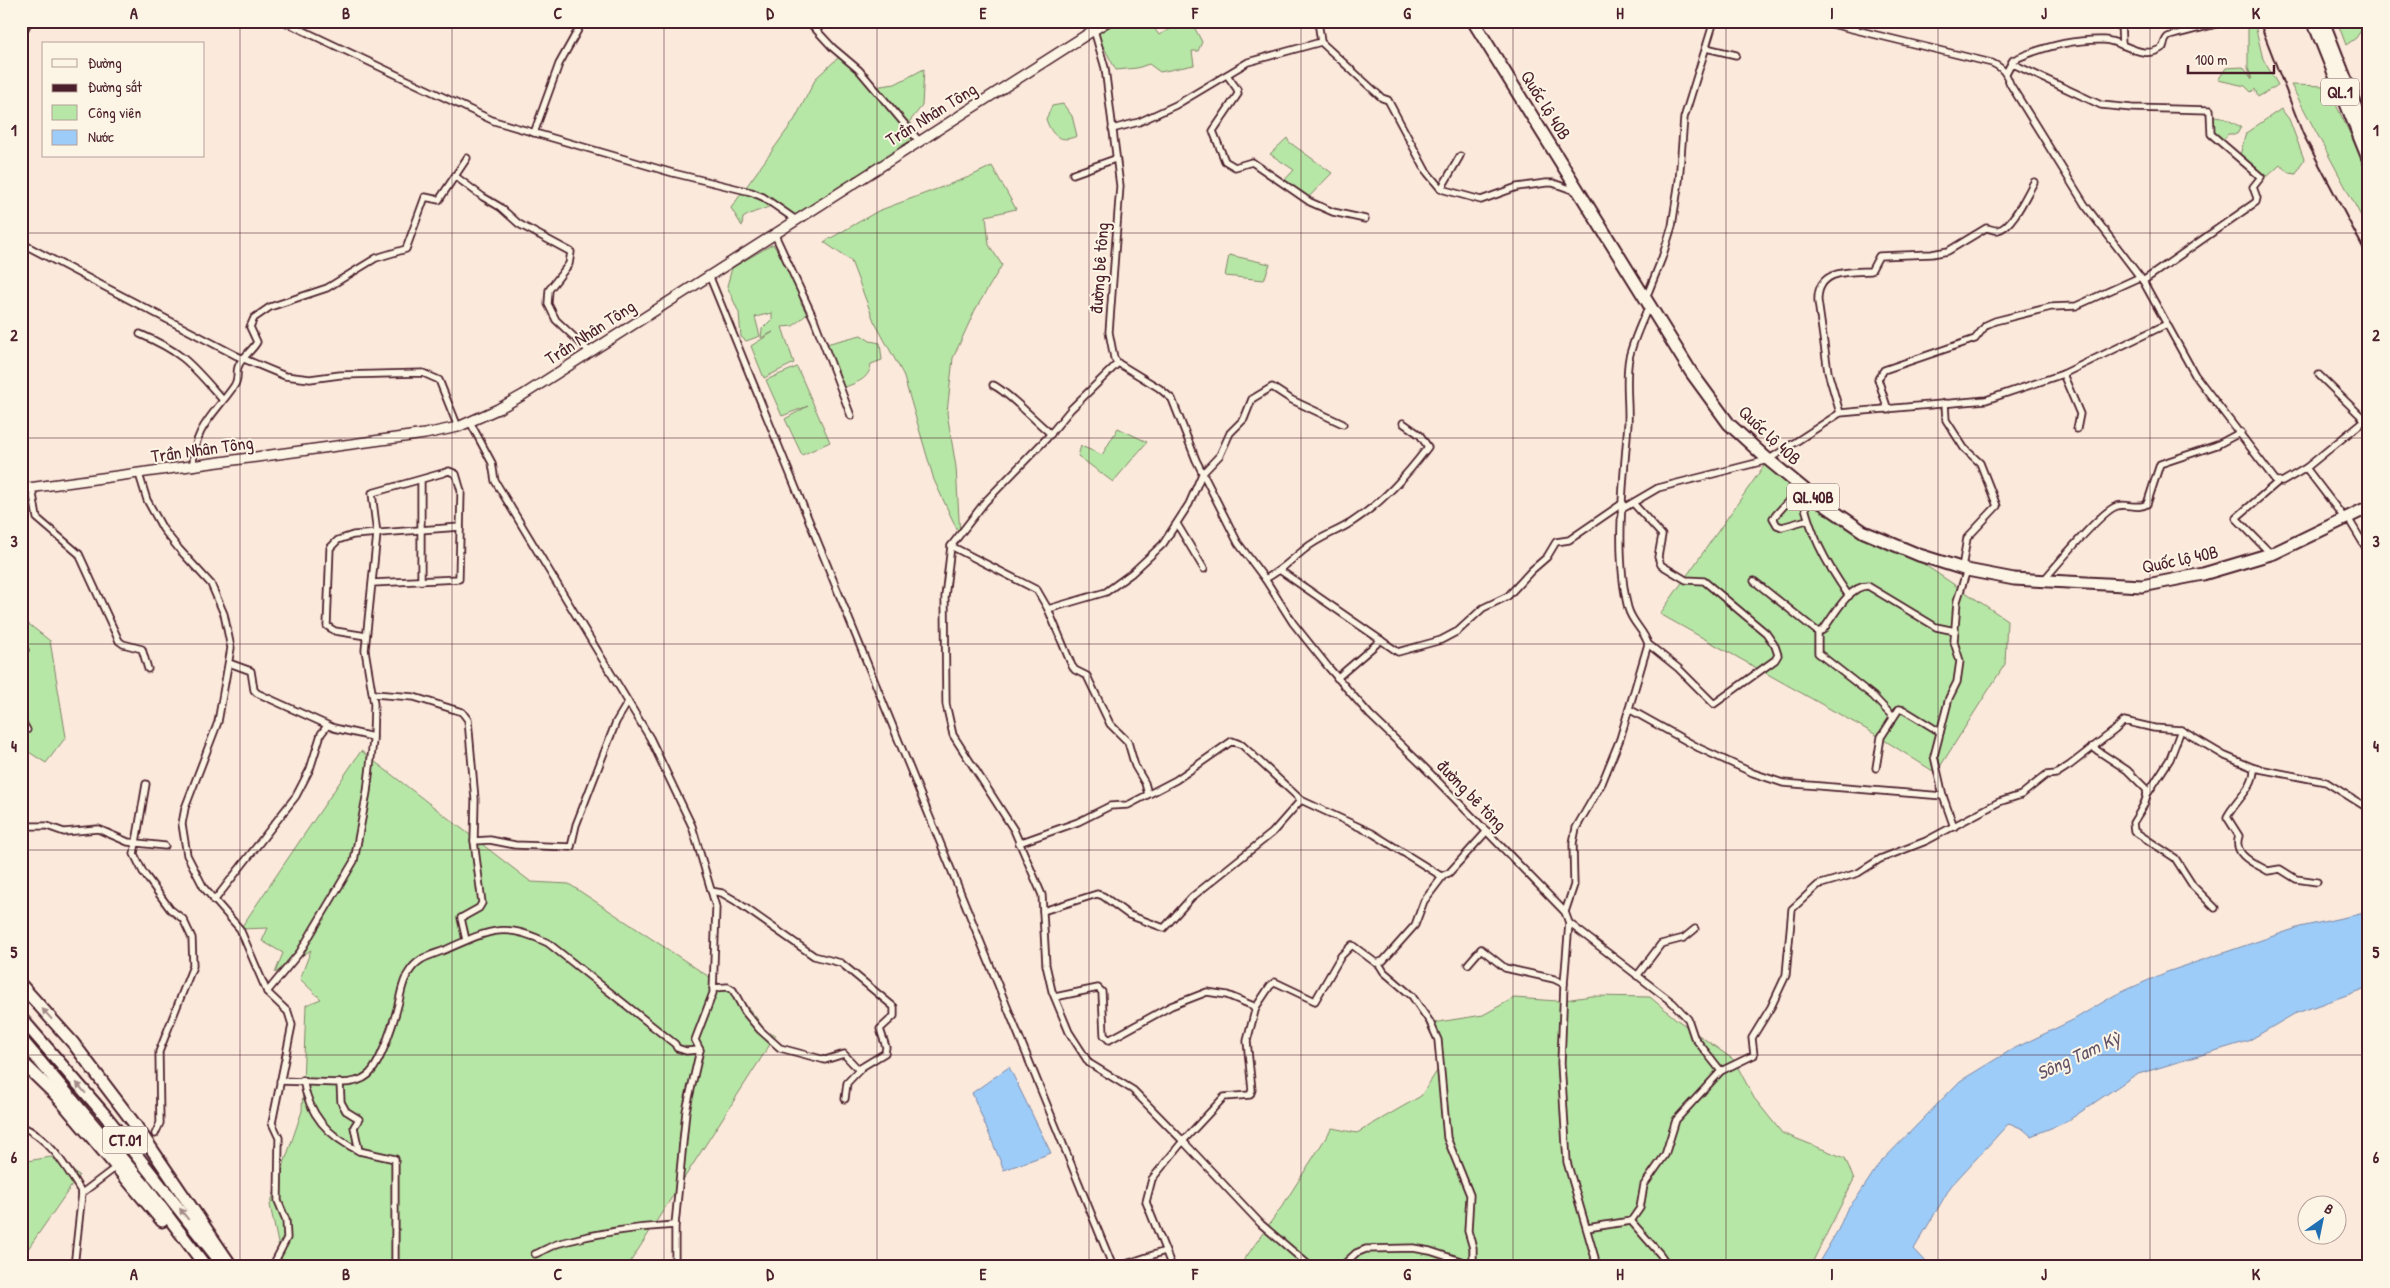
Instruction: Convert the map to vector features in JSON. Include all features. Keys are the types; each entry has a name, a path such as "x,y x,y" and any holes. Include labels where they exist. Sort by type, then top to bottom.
{"highway":[{"name":"Quốc lộ 40B","path":"1473,21 1691,372 1729,424 1801,487 1864,532 1919,555 1964,569 2014,579 2142,586 2203,574 2271,554 2369,506"},
{"name":"QL.1","path":"2312,21 2369,161"},
{"name":"QL.1","path":"2323,21 2369,139"},
{"path":"21,985 73,1043 136,1126 232,1267"},
{"name":"CT.01","path":"21,1018 104,1114 224,1267"},
{"name":"CT.01","path":"21,1039 139,1179 206,1267"},
{"path":"21,1061 56,1095 105,1151 200,1267"}],"street":[{"path":"21,36 29,21"},
{"path":"283,21 486,118 673,173 751,192 763,197 796,220"},
{"path":"534,133 559,64 583,21"},
{"path":"808,21 833,48 858,70 919,141"},
{"path":"1318,21 1321,42 1382,98 1388,100 1426,171 1441,189 1481,200 1517,187 1546,183 1553,183 1580,193"},
{"path":"1633,503 1645,513 1662,535 1658,557 1661,565 1686,580 1704,581 1766,633 1775,646 1778,655 1775,660 1714,704 1678,668 1648,644 1645,634 1636,625 1628,609 1624,579 1622,506 1628,422 1629,359 1672,226 1679,181 1684,118 1714,21"},
{"path":"1819,21 1992,63 2006,73 2010,84 2085,205 2141,279 2195,375 2241,432 2258,459 2276,481 2279,481"},
{"path":"2122,21 2122,45"},
{"path":"2006,73 2013,60 2048,47 2096,40 2110,41 2139,52 2157,51 2163,48 2166,38 2172,34 2194,31 2225,21"},
{"name":"Trần Nhân Tông","path":"21,489 392,440 458,427 470,422 523,395 1100,25"},
{"name":"đường bê tông","path":"1100,25 1115,159 1120,186 1109,332 1114,358 1118,363 1159,388 1172,399 1202,474 1238,543 1265,579 1293,623 1370,715 1487,831 1565,912 1569,923 1564,984 1561,1063 1567,1162 1595,1258 1593,1267"},
{"path":"1112,128 1126,126 1157,114 1200,92 1257,58 1321,42"},
{"path":"1706,48 1736,55"},
{"path":"1888,410 1878,379 1884,370 1975,339 1986,325 1995,321 2051,307 2076,306 2141,279 2256,202 2257,198 2253,187 2261,177 2211,134 2210,110 2132,108 2101,105 2011,63"},
{"path":"1227,75 1237,89 1238,94 1214,131 1225,161 1235,167 1252,162 1310,202 1333,212 1365,219"},
{"path":"1441,189 1460,156"},
{"path":"193,467 196,438 238,379 238,367 258,340 250,327 254,318 282,301 327,288 380,256 406,248 425,197 438,200 467,158"},
{"path":"1073,174 1115,159"},
{"path":"455,176 483,197 498,205 519,224 572,252 569,264 550,290 548,304 556,320 590,352"},
{"path":"1840,413 1828,372 1818,301 1819,291 1831,275 1871,271 1879,256 1932,254 1948,251 1986,228 1995,230 2002,228 2016,213 2034,182"},
{"path":"774,233 814,320 851,416"},
{"path":"21,243 244,358 285,376 310,379 340,375 423,373 433,376 439,380 458,427"},
{"path":"709,275 1115,1267 1165,1251"},
{"path":"1281,571 1398,652 1441,640 1458,631 1483,608 1508,596 1547,557 1556,542 1569,540 1622,506 1633,503 1658,488 1768,460 1840,413 1986,400 2063,374 2167,324"},
{"path":"140,334 171,348 184,357 196,367 222,399"},
{"path":"1118,363 1071,409 1051,434 985,502 951,546 945,597 946,704 953,735 1014,830 1042,894 1046,965 1055,998 1069,1032 1089,1062 1132,1090 1261,1224 1311,1267"},
{"path":"2063,374 2079,410 2076,428"},
{"path":"2271,554 2236,518 2279,481 2292,477 2306,468 2366,420 2319,375"},
{"path":"993,385 1003,389 1051,434"},
{"path":"1048,610 1106,592 1132,573 1163,544 1189,504 1202,474 1220,455 1230,433 1244,419 1252,400 1272,387 1292,400 1343,424"},
{"path":"1945,403 1946,420 1964,448 1980,463 1997,506 1967,538 1964,569 1957,601 1954,642 1960,661 1957,682 1949,698 1934,756 1943,796 1954,828"},
{"path":"470,422 492,463 495,481 650,738 692,826 716,907 714,988 695,1040 700,1050 686,1111 675,1225 675,1267"},
{"path":"1265,579 1281,571 1305,549 1329,533 1350,524 1384,499 1428,447 1420,436 1403,423"},
{"path":"2043,581 2072,547 2107,512 2117,506 2140,507 2147,504 2160,464 2217,445 2241,432"},
{"path":"2306,468 2346,518 2369,553"},
{"path":"267,992 300,952 354,861 367,792 373,737 373,694 365,650 376,534 374,491 449,472 456,474 461,491 459,579 372,583"},
{"path":"139,474 147,500 163,529 211,584 229,631 231,648 222,690 218,722 188,798 182,824 187,854 204,888 240,929 267,992 288,1012 292,1025 272,1123 279,1138 278,1201 286,1220 287,1238 272,1267"},
{"path":"420,480 421,581"},
{"path":"1801,487 1773,518 1776,525 1782,528 1807,520"},
{"path":"1801,487 1807,520 1822,556 1849,596"},
{"path":"32,488 36,518 79,554 119,641 123,644 142,649 148,669"},
{"path":"1176,524 1204,569"},
{"path":"366,636 335,631 327,626 330,548 346,537 460,527"},
{"path":"951,546 1036,590 1048,610 1074,670 1087,676 1110,724 1128,742 1135,766 1145,783 1148,794"},
{"path":"1754,581 1818,632"},
{"path":"1818,632 1823,630 1849,596 1860,587 1868,586 1936,627 1955,630"},
{"path":"1818,632 1818,653 1860,685 1893,718"},
{"path":"1338,678 1382,640"},
{"path":"1565,912 1574,885 1573,843 1576,828 1602,783 1629,710 1633,688 1648,644"},
{"path":"229,663 251,671 254,690 257,693 327,726 373,737"},
{"path":"373,694 414,697 462,712 467,717 475,799 474,841 482,903 479,908 461,918 466,940"},
{"path":"474,841 479,839 515,845 571,847 576,825 616,722 628,702"},
{"path":"1876,768 1881,737 1901,709 1940,732"},
{"path":"1629,710 1700,748 1753,773 1783,783 1943,796"},
{"path":"21,720 26,730"},
{"path":"1587,1228 1631,1221 1640,1208 1644,1185 1665,1155 1676,1120 1721,1071 1754,1055 1752,1038 1771,1007 1786,975 1792,909 1818,885 1858,873 1880,859 1954,828 1999,802 2021,795 2046,775 2056,774 2115,730 2124,721 2154,728 2181,730 2225,756 2254,768 2321,780 2369,809"},
{"path":"214,901 296,796 310,769 321,734 327,726"},
{"path":"2181,730 2170,759 2148,793 2132,823 2132,828 2175,858 2194,886 2215,908"},
{"path":"1019,843 1078,822 1110,806 1128,805 1183,776 1232,741 1242,745 1301,800 1372,833 1443,876"},
{"path":"2092,747 2127,770 2148,793"},
{"path":"2254,768 2253,778 2227,817 2239,836 2236,845 2237,849 2245,857 2268,871 2280,869 2296,879 2317,882"},
{"path":"146,784 134,843 134,854 143,872 170,908 183,919 192,938 193,966 160,1052 160,1123 155,1134"},
{"path":"1043,911 1096,894 1103,896 1129,915 1164,928 1192,898 1272,833 1301,800"},
{"path":"21,826 47,826 64,832 98,829 119,839 134,843 165,846"},
{"path":"1379,964 1415,925 1424,900 1443,876 1456,866 1487,831"},
{"path":"712,891 722,893 734,900 817,958 842,963 890,1002 895,1009 894,1016 880,1029 886,1047 885,1053 859,1070 845,1085 845,1100"},
{"path":"1569,923 1673,1003 1688,1019 1694,1037 1721,1071"},
{"path":"1637,976 1661,944 1684,938 1695,929"},
{"path":"280,1081 303,1080 340,1083 358,1080 370,1074 375,1066 396,1012 406,977 415,963 423,957 496,930 528,933 548,943 675,1044 677,1048 686,1051 700,1050"},
{"path":"1172,1267 1146,1202 1152,1179 1183,1141 1224,1097 1250,1095 1252,1090 1247,1041 1256,1007 1274,982 1315,1002 1341,956 1352,945 1379,964 1384,972 1412,996 1430,1022 1438,1040 1448,1138 1470,1196 1468,1231 1473,1248 1474,1266 1430,1250 1413,1248 1366,1249 1356,1254 1341,1267"},
{"path":"1468,964 1481,949 1505,968 1554,979 1564,984"},
{"path":"714,988 731,988 745,1012 775,1045 825,1060 844,1054 859,1070"},
{"path":"1055,998 1098,988 1102,992 1104,1035 1108,1040 1170,1006 1207,992 1227,995 1256,1007"},
{"path":"303,1080 308,1104 320,1121 340,1141 359,1151 395,1159 395,1267"},
{"path":"340,1083 342,1102 346,1110 359,1119 354,1127 359,1151"},
{"path":"21,1126 33,1131 60,1157 82,1193 74,1267"},
{"path":"82,1193 111,1171"},
{"path":"1631,1221 1669,1267"},
{"path":"535,1254 558,1243 586,1236 646,1226 675,1225"}],"green space":[{"path":"1122,21 1149,21 1159,35 1172,28 1166,21 1191,21 1202,42 1198,51 1192,51 1194,65 1160,72 1149,64 1137,68 1116,70 1096,33"},
{"path":"2254,21 2263,59 2278,85 2258,97 2255,89 2251,92 2245,86 2218,80 2226,68 2243,67 2252,79 2248,68 2248,25"},
{"path":"2337,21 2367,21 2356,38 2346,45"},
{"path":"839,57 868,73 874,87 895,84 924,69 922,106 910,121 917,137 789,221 775,204 743,218 742,226 731,208 795,119 816,78"},
{"path":"2291,85 2327,86 2369,173 2369,231"},
{"path":"1063,104 1072,116 1077,136 1065,139 1053,133 1046,119 1052,106"},
{"path":"2281,109 2289,119 2304,159 2296,174 2290,173 2280,165 2268,176 2262,175 2243,163 2240,155 2246,133"},
{"path":"2214,116 2222,117 2241,127 2237,134 2228,134 2223,140 2213,136 2212,120"},
{"path":"1287,138 1289,142 1332,173 1305,201 1281,184 1294,170 1270,154"},
{"path":"992,166 1016,209 986,216 989,245 1002,265 975,310 953,358 947,413 956,467 960,536 934,480 903,374 874,321 851,261 824,242 878,211 969,177"},
{"path":"773,244 797,283 801,303 807,314 793,326 782,327 794,363 764,378 751,346 773,332 761,338 762,329 772,319 772,313 755,317 760,336 746,341 741,337 739,313 727,286 732,268"},
{"path":"1229,255 1270,264 1264,280 1225,276"},
{"path":"861,335 870,341 880,343 882,360 871,364 868,374 862,380 843,388 826,344"},
{"path":"797,367 830,442 802,455 785,419 808,406 782,416 766,380"},
{"path":"1118,428 1147,442 1113,482 1078,456 1081,446 1102,455"},
{"path":"1768,460 2007,620 2005,664 1936,773 1873,733 1660,614"},
{"path":"21,618 50,641 66,737 46,763 21,747"},
{"path":"361,751 531,882 569,884 738,996 756,1017 766,1033 776,1035 627,1267 283,1267 270,1205 302,1111 306,1005 321,999 300,979 311,950 275,973 283,953 262,941 268,928 240,929"},
{"path":"1592,996 1650,997 1676,1019 1734,1060 1754,1098 1782,1133 1845,1158 1854,1179 1810,1267 1239,1267 1285,1202 1332,1128 1357,1133 1421,1096 1444,1060 1426,1024 1483,1015 1514,998 1557,1001"},
{"path":"51,1157 79,1175 21,1259 21,1162"}],"water":[{"name":"Sông Tam Kỳ","path":"2369,912 2369,987 2294,1014 2248,1041 2135,1075 2066,1122 2031,1136 2023,1129 2009,1123 1951,1186 1914,1249 1931,1267 1816,1267 1838,1230 1847,1209 1879,1164 1960,1081 2011,1050 2073,1020 2115,995 2167,972 2300,927"},
{"path":"1009,1067 1051,1153 1004,1170 972,1093"}],"tunnel":[{"path":"122,1162 155,1134"}],"railway":[{"path":"2259,21 2303,134 2369,259"}]}
